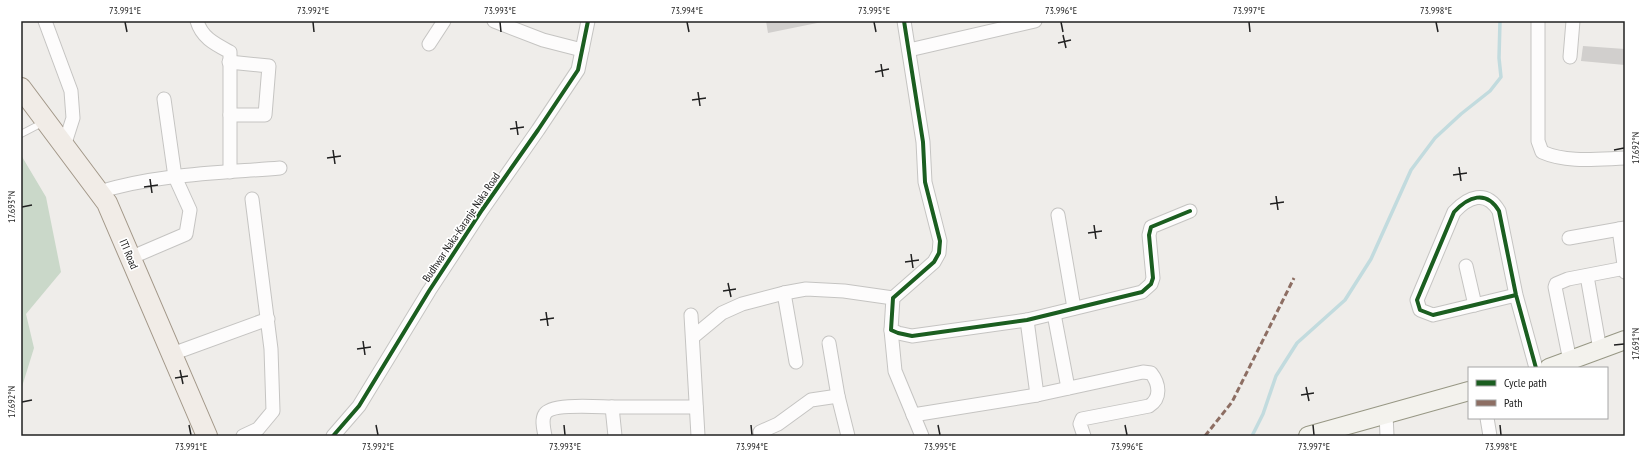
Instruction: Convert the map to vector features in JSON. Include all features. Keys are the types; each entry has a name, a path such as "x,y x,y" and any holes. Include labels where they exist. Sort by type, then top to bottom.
{"main road":[{"name":"ITI Road","path":"21,88 107,203 207,436"},
{"path":"1552,367 1625,341"},
{"path":"1308,436 1468,391"}],"street":[{"path":"45,21 71,91 73,118 66,148"},
{"path":"198,21 200,28 210,41 230,52 230,172"},
{"path":"429,44 444,21"},
{"path":"494,21 543,40 582,50"},
{"name":"Budhwar Naka-Karanje Naka Road","path":"333,436 359,406 429,291 478,216 578,70 588,21"},
{"path":"904,21 923,142 925,182 940,241 940,253 934,262 893,298 891,330 895,370 922,436"},
{"path":"909,50 1035,21"},
{"path":"1538,21 1538,141 1542,152 1553,157 1584,160 1625,158"},
{"path":"1570,57 1574,21"},
{"path":"230,62 269,66 265,116 230,115"},
{"path":"130,258 186,234 190,210 175,177 164,99"},
{"path":"95,187 124,185 175,177 280,168"},
{"path":"1516,295 1433,315 1420,310 1417,300 1454,212 1464,201 1484,198 1489,200 1499,211 1516,295 1536,367"},
{"path":"244,436 258,429 273,411 272,349 252,199"},
{"path":"891,330 912,336 1027,320 1142,292 1148,288 1153,278 1149,235 1151,227 1190,211"},
{"path":"1058,215 1074,308"},
{"path":"1569,238 1622,229 1625,272"},
{"path":"1466,266 1475,305"},
{"path":"1570,360 1555,288 1560,281 1624,268"},
{"path":"1587,276 1600,350"},
{"path":"692,337 722,313 742,304 784,293 806,289 844,291 893,298"},
{"path":"784,293 796,362"},
{"path":"1054,314 1068,388"},
{"path":"692,315 698,436"},
{"path":"172,354 268,319"},
{"path":"1027,320 1037,395"},
{"path":"829,343 838,396 848,436"},
{"path":"913,415 1037,395 1143,372 1151,373 1154,377 1158,392 1157,400 1154,403 1149,406 1082,419 1080,424 1084,436"},
{"path":"760,432 778,424 811,400 838,396"},
{"path":"545,436 543,421 544,414 548,411 562,407 696,407"},
{"path":"612,407 615,436"},
{"path":"1386,414 1387,436"},
{"path":"1487,419 1490,436"}],"lane":[{"path":"21,134 45,121"}],"green space":[{"path":"21,155 46,197 61,272 26,314 34,348 21,390"}],"building":[{"path":"766,21 822,21 822,22 768,33"},
{"path":"1583,46 1625,49 1625,65 1581,61"}],"waterway":[{"path":"1252,436 1263,414 1276,376 1297,343 1345,300 1371,259 1411,170 1435,138 1461,114 1490,91 1501,77 1499,58 1500,21"}],"marked path":[{"path":"1205,436 1232,402 1294,278"}],"cycle path":[{"path":"333,436 359,406 429,291 482,210 578,70 588,21"},
{"path":"904,21 923,142 925,182 940,241 939,253 934,262 893,298 891,330 912,336 1027,320 1142,292 1151,284 1153,278 1149,235 1151,227 1190,211"},
{"path":"1483,198 1494,204 1499,211 1516,295 1433,315 1420,310 1417,300 1454,212 1465,202 1471,199 1483,198"},
{"path":"1516,295 1536,367"}]}
